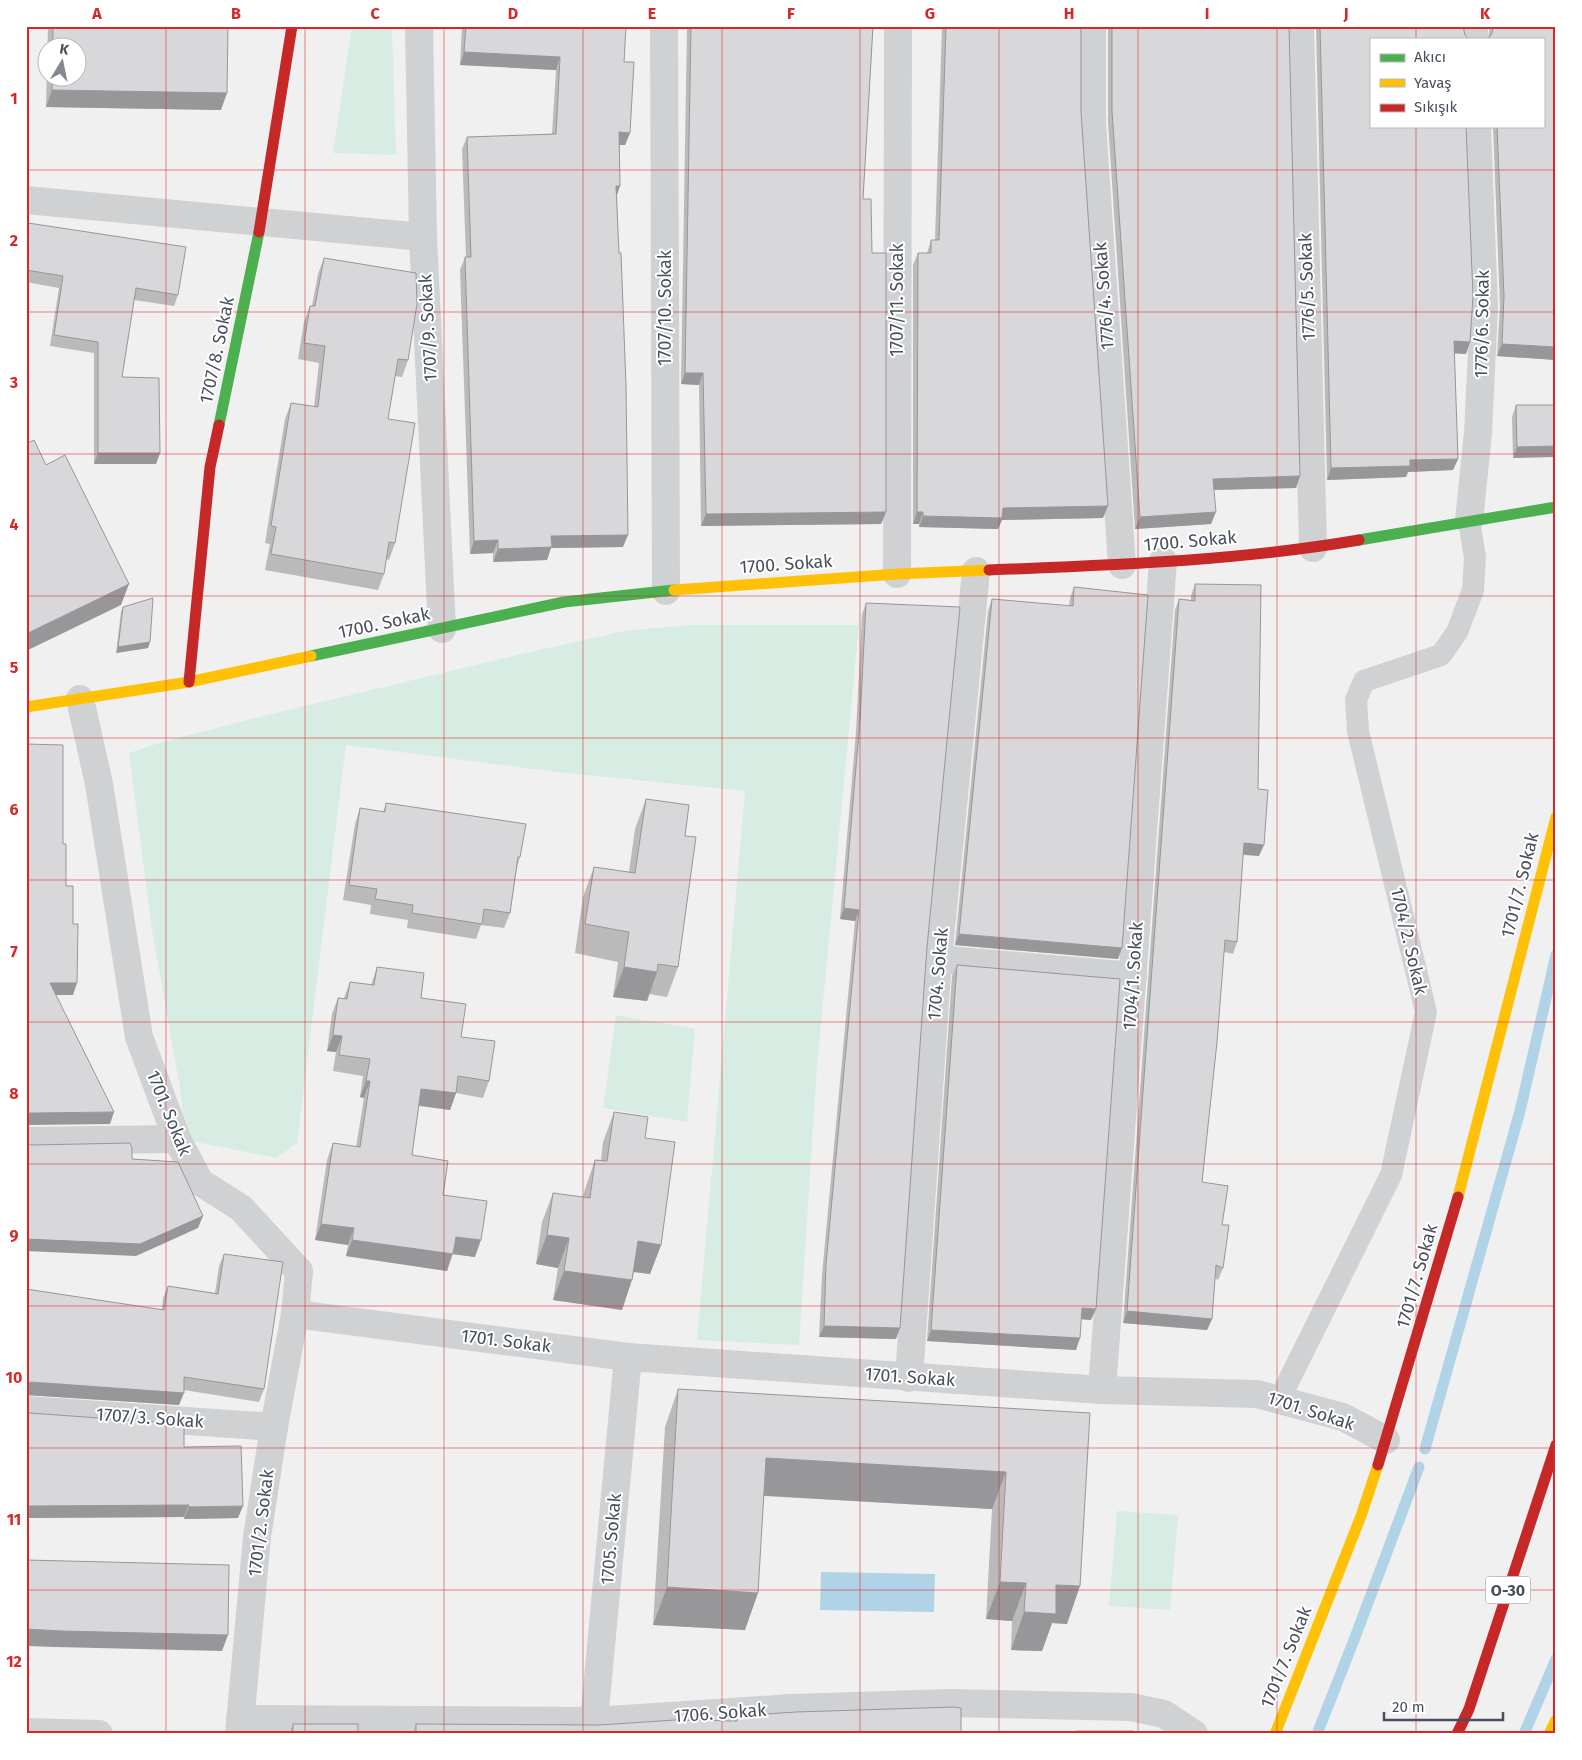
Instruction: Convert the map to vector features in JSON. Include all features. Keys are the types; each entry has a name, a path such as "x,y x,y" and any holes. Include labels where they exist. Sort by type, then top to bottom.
{"main road":[{"name":"1707/8. Sokak","path":"189,682 210,468 260,221 292,26"},
{"name":"1700. Sokak","path":"26,707 189,682 564,602 666,591 897,574 1122,565 1313,548 1556,507"},
{"name":"1701/7. Sokak","path":"1275,1734 1361,1516 1386,1440 1458,1196 1556,817"},
{"name":"O-30","path":"1457,1734 1469,1708 1556,1445"},
{"path":"1549,1734 1556,1720"}],"street":[{"name":"1707/9. Sokak","path":"419,26 424,237 442,629"},
{"name":"1707/10. Sokak","path":"664,26 666,591"},
{"name":"1707/11. Sokak","path":"897,574 898,26"},
{"name":"1776/4. Sokak","path":"1092,26 1092,123 1122,565"},
{"name":"1776/5. Sokak","path":"1300,26 1313,548"},
{"name":"1776/6. Sokak","path":"1468,521 1478,433 1484,308 1478,128"},
{"path":"26,200 424,237"},
{"name":"1704/1. Sokak","path":"1102,1390 1163,561"},
{"name":"1704. Sokak","path":"909,1378 938,958 976,571"},
{"name":"1701. Sokak","path":"80,699 99,784 139,1037 177,1139 200,1182 241,1208 299,1271 295,1314 628,1357 1102,1390 1257,1394 1342,1417 1386,1440"},
{"path":"938,958 1132,976"},
{"path":"26,1141 177,1139"},
{"name":"1701/2. Sokak","path":"239,1727 257,1537 274,1427 295,1314"},
{"name":"1705. Sokak","path":"594,1722 628,1357"},
{"name":"1707/3. Sokak","path":"26,1410 274,1427"},
{"name":"1706. Sokak","path":"239,1727 594,1722 791,1708 969,1704 1132,1707 1164,1714 1194,1734"},
{"path":"26,1732 99,1734"}],"lane":[{"name":"1704/2. Sokak","path":"1279,1400 1391,1175 1426,1012 1358,731 1356,700 1364,681 1441,655 1457,632 1473,590 1475,557 1468,521"}],"green space":[{"path":"352,26 392,26 396,155 333,153"},
{"path":"689,625 859,625 817,1066 799,1345 697,1340 745,791 557,772 346,745 297,1143 276,1158 186,1140 180,1088 152,930 129,753 159,743 263,716 517,655 624,631"},
{"path":"616,1015 695,1029 687,1122 603,1108"},
{"path":"1117,1511 1178,1515 1170,1610 1109,1606"}],"water":[{"path":"821,1572 935,1574 934,1612 820,1610"}],"building":[{"path":"53,26 228,26 227,93 52,90 52,88 88,88 88,38 53,38"},
{"path":"466,26 626,26 624,62 634,62 630,133 619,132 620,186 616,186 619,253 621,253 626,386 628,535 551,536 552,547 498,549 498,540 474,541 465,257 471,257 467,137 556,134 560,57 464,52"},
{"path":"691,26 873,26 863,199 871,199 872,253 886,253 886,512 706,514 703,373 685,373"},
{"path":"946,26 1081,26 1081,112 1108,506 1003,508 1002,518 923,516 923,512 917,512 918,253 931,253 931,240 939,240"},
{"path":"1112,26 1289,26 1300,476 1213,479 1216,512 1140,517 1112,111"},
{"path":"1320,26 1463,26 1465,35 1468,38 1370,38 1370,128 1466,128 1473,296 1470,342 1454,341 1458,459 1410,460 1410,466 1331,468"},
{"path":"1493,26 1556,26 1556,347 1502,344 1504,296 1497,128 1544,128 1544,38 1489,38 1492,34"},
{"path":"28,223 186,247 178,295 136,288 122,377 159,378 160,453 98,453 98,342 54,335 63,276 26,270 26,232"},
{"path":"324,258 416,273 417,304 408,360 398,359 388,419 415,423 395,543 389,542 384,574 271,554 276,527 271,526 291,403 318,407 325,346 304,343 310,306 315,306"},
{"path":"1516,405 1556,405 1556,446 1517,447"},
{"path":"34,440 46,465 65,455 129,584 26,634 26,444"},
{"path":"1195,584 1261,585 1258,789 1268,790 1264,845 1244,843 1237,942 1225,940 1217,1042 1202,1182 1228,1186 1222,1225 1229,1225 1223,1268 1216,1265 1212,1319 1127,1311 1179,599 1195,601"},
{"path":"1074,587 1148,595 1122,948 959,934 992,599 1073,606"},
{"path":"153,598 150,642 118,647 123,607"},
{"path":"866,603 960,607 927,947 900,1328 824,1326 826,1264 859,910 844,908 860,721"},
{"path":"26,744 63,745 63,844 66,844 66,886 73,886 73,924 78,924 77,983 50,983 114,1112 26,1114"},
{"path":"646,799 689,805 685,836 696,837 678,967 658,964 657,972 624,967 629,932 585,924 594,867 635,873"},
{"path":"386,803 526,824 520,857 518,857 510,913 484,909 482,924 412,913 413,905 375,899 377,889 349,885 360,808 385,812"},
{"path":"957,965 1120,979 1096,1309 1082,1308 1080,1338 931,1330"},
{"path":"377,967 424,973 421,998 466,1004 461,1037 495,1041 489,1081 458,1076 456,1093 421,1089 412,1155 448,1161 443,1195 487,1201 481,1240 456,1237 453,1254 352,1240 354,1228 321,1224 333,1143 360,1147 370,1081 366,1081 370,1059 339,1055 342,1036 333,1035 338,998 347,999 350,982 374,985"},
{"path":"614,1112 648,1117 645,1138 675,1142 661,1245 638,1241 632,1280 564,1271 569,1238 547,1235 553,1193 590,1198 595,1160 607,1161"},
{"path":"26,1143 31,1145 130,1143 132,1159 178,1162 203,1216 140,1244 26,1239"},
{"path":"224,1254 283,1262 264,1389 184,1377 184,1393 31,1382 26,1384 26,1289 164,1310 168,1286 218,1294"},
{"path":"678,1389 1090,1413 1080,1586 1056,1585 1056,1614 1024,1612 1026,1583 1000,1582 1006,1472 766,1458 758,1593 667,1587"},
{"path":"26,1413 184,1424 184,1447 241,1446 243,1506 28,1506 28,1496 26,1496"},
{"path":"26,1560 229,1565 228,1635 26,1629"},
{"path":"961,1708 961,1734 416,1734 416,1724 599,1725 675,1720 737,1721 737,1716 796,1712"},
{"path":"293,1724 358,1724 358,1734 293,1734"},
{"path":"1077,1731 1133,1731 1133,1734 1077,1734"}],"waterway":[{"path":"1425,1449 1520,1111 1556,955"},
{"path":"1317,1734 1419,1467"},
{"path":"1524,1734 1556,1659"}],"traffic: fast":[{"path":"219,425 259,232"},
{"path":"1359,540 1556,507"},
{"path":"311,656 564,602 674,590"}],"traffic: slow":[{"path":"674,590 897,574 989,570"},
{"path":"26,707 189,682 311,656"},
{"path":"1458,1197 1556,817"},
{"path":"1275,1734 1361,1516 1378,1465"},
{"path":"1549,1734 1556,1720"}],"traffic: jam":[{"path":"259,232 292,26"},
{"path":"189,682 210,467 219,425"},
{"path":"989,570 1174,561 1267,553 1359,540"},
{"path":"1378,1465 1458,1197"},
{"path":"1457,1734 1469,1709 1556,1445"}]}
